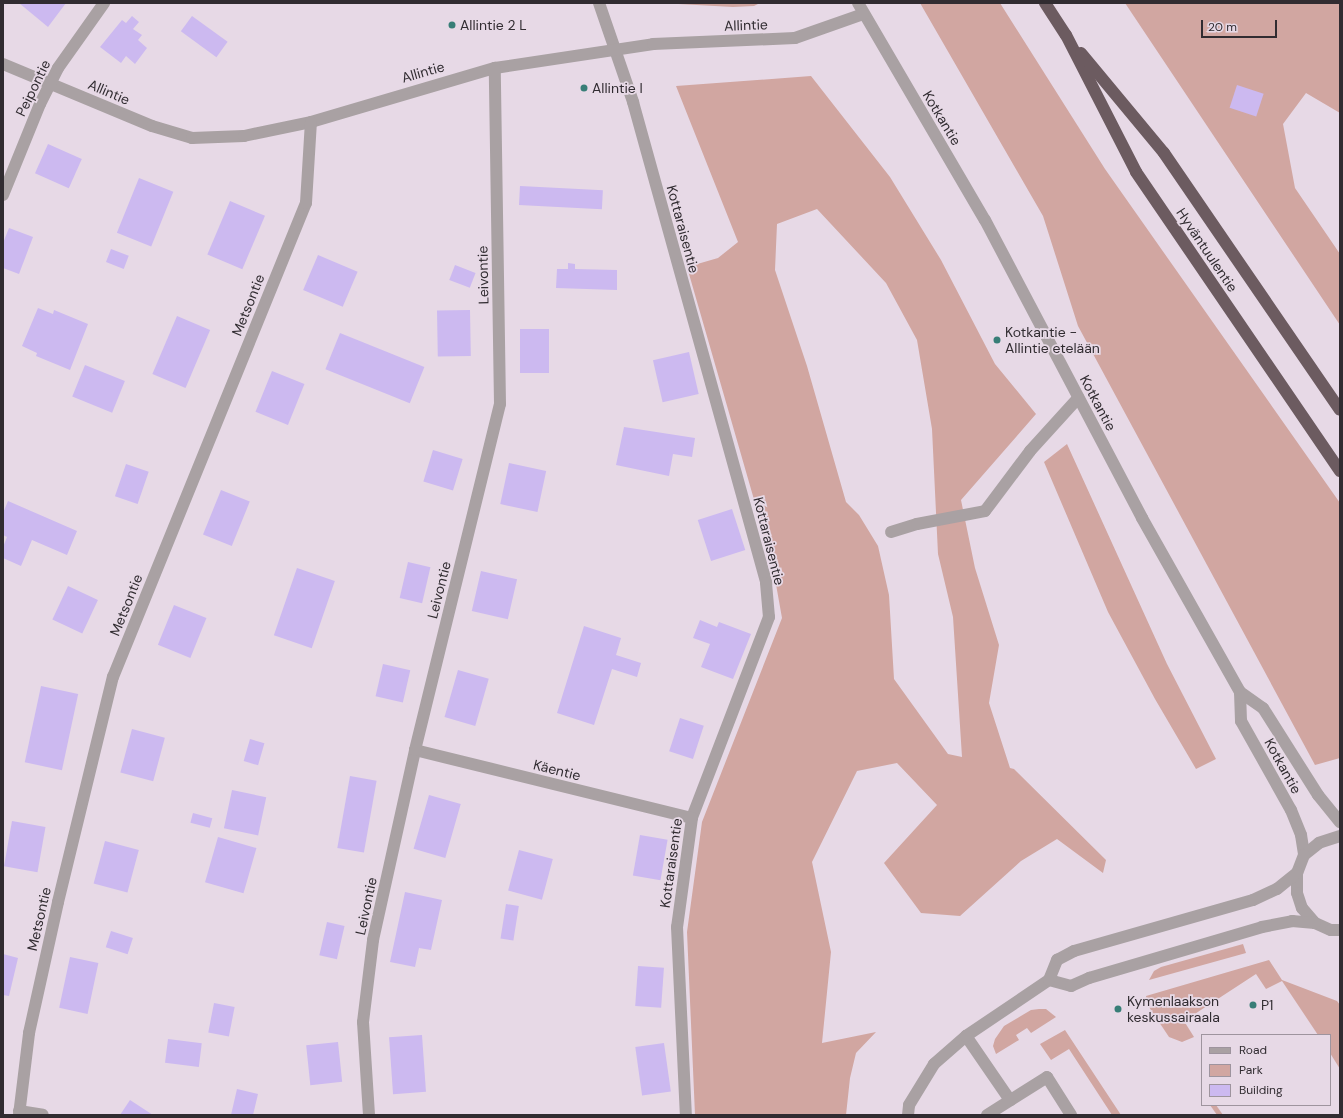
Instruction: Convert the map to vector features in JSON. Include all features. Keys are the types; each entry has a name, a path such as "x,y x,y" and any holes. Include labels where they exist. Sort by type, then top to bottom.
{"highway":[{"name":"Hyväntuulentie","path":"1045,3 1066,35 1136,172 1340,471"},
{"name":"Hyväntuulentie","path":"1066,35 1164,153 1340,410"}],"street":[{"name":"Peipontie","path":"3,195 50,83 78,37 104,3"},
{"name":"Kottaraisentie","path":"599,3 633,102 766,583 769,616 692,818 677,927 686,1115"},
{"name":"Kotkantie","path":"858,3 985,220 1142,518 1240,692 1263,708 1318,795 1340,822"},
{"name":"Allintie","path":"3,64 152,126 192,138 244,136 311,122 494,68 653,44 795,38 864,14"},
{"name":"Leivontie","path":"369,1115 363,1022 372,948 415,750 500,404 494,68"},
{"name":"Metsontie","path":"19,1113 34,1010 113,677 306,203 311,122"},
{"path":"891,532 917,524 985,511 1030,451 1078,398"},
{"name":"Kotkantie","path":"1240,692 1241,721 1291,810 1300,835 1304,855"},
{"name":"Käentie","path":"415,750 692,818"},
{"path":"1315,923 1302,908 1297,893 1297,873 1304,855 1320,843 1340,836"},
{"path":"908,1115 909,1105 934,1064 966,1036 1049,980 1057,960 1074,951 1253,900 1277,889 1297,873"},
{"path":"1049,980 1071,986 1089,978 1262,927 1292,921 1315,923 1335,930 1340,938"},
{"path":"966,1036 1010,1100"},
{"path":"987,1115 1047,1077 1072,1115"},
{"path":"19,1113 44,1115"}],"green space":[{"path":"660,3 760,3 754,6 733,7"},
{"path":"920,3 1000,3 1105,169 1340,503 1340,758 1315,765 1078,326 1043,216"},
{"path":"1125,3 1340,3 1340,113 1306,93 1283,124 1295,188 1340,254 1340,325"},
{"path":"811,76 890,177 941,260 995,364 1036,414 961,500 975,568 999,645 989,703 1010,768 1014,769 1106,860 1103,873 1057,839 1021,861 960,916 921,913 884,863 937,805 897,763 857,771 812,862 831,952 822,1043 876,1032 856,1053 850,1078 846,1115 695,1115 687,932 702,822 782,618 772,562 687,267 718,258 738,242 676,86","holes":["817,209 886,283 917,340 932,429 938,554 953,617 962,757 948,754 894,679 889,595 878,546 859,515 846,502 807,366 775,270 777,224"]},
{"path":"1067,444 1167,664 1216,759 1196,769 1155,699 1108,612 1044,462"},
{"path":"1243,944 1246,953 1149,980 1154,971 1161,967"},
{"path":"1269,960 1282,980 1337,1001 1340,1005 1340,1069 1331,1055 1331,1034 1317,1034 1282,981 1266,989 1256,974 1184,1021 1194,1037 1182,1042 1169,1037 1147,1004 1146,996"},
{"path":"1046,1009 1056,1017 1031,1033 1027,1028 1016,1035 1019,1040 996,1054 993,1046 995,1039 1004,1026 1031,1010"},
{"path":"1065,1030 1121,1115 1112,1115 1069,1049 1051,1060 1040,1044"},
{"path":"1211,1106 1217,1106 1223,1115 1217,1115"}],"building":[{"path":"19,3 66,3 48,27"},
{"path":"132,16 139,22 133,29 142,35 138,40 147,48 135,64 126,56 121,63 100,47 122,20 126,23"},
{"path":"192,16 228,42 216,57 181,31"},
{"path":"1237,85 1264,94 1256,116 1230,108"},
{"path":"48,144 82,159 69,188 35,173"},
{"path":"139,178 173,192 151,247 117,233"},
{"path":"520,186 603,190 602,209 519,205"},
{"path":"230,201 265,216 242,269 207,254"},
{"path":"9,228 33,237 19,274 3,268 3,243"},
{"path":"111,249 129,256 124,269 106,262"},
{"path":"318,255 358,272 343,307 303,290"},
{"path":"568,263 575,264 575,269 617,270 617,290 556,288 557,269 568,269"},
{"path":"455,265 476,273 470,288 449,280"},
{"path":"38,308 53,314 54,310 88,324 70,370 36,356 37,353 22,346"},
{"path":"470,310 471,356 438,357 437,311"},
{"path":"177,316 210,330 186,388 152,374"},
{"path":"520,329 549,329 549,373 520,373"},
{"path":"340,333 424,367 410,403 325,369"},
{"path":"689,352 699,394 663,402 653,360"},
{"path":"85,365 125,381 112,413 72,397"},
{"path":"272,371 304,384 288,425 256,412"},
{"path":"624,427 695,438 692,457 673,454 669,476 616,465"},
{"path":"433,450 463,459 453,491 423,482"},
{"path":"509,463 546,471 537,512 500,504"},
{"path":"126,464 149,472 138,504 115,496"},
{"path":"221,490 250,502 232,546 203,535"},
{"path":"8,501 77,531 67,555 32,540 21,566 3,558 3,547 7,537 3,535 3,513"},
{"path":"732,509 745,550 711,561 698,520"},
{"path":"408,562 430,567 422,603 400,598"},
{"path":"297,568 335,581 312,648 274,635"},
{"path":"481,571 517,579 508,619 472,611"},
{"path":"68,586 98,600 82,633 52,620"},
{"path":"174,605 206,618 190,658 158,645"},
{"path":"700,620 717,627 719,622 751,634 733,679 701,667 710,644 693,638"},
{"path":"584,626 621,638 616,655 641,663 637,677 612,669 594,725 557,713"},
{"path":"383,664 410,670 403,702 376,696"},
{"path":"458,670 489,679 475,726 444,717"},
{"path":"41,686 78,694 62,770 25,762"},
{"path":"680,718 704,726 693,759 669,751"},
{"path":"132,729 165,738 153,781 120,772"},
{"path":"250,739 264,743 258,765 244,761"},
{"path":"350,776 377,781 364,853 337,848"},
{"path":"232,790 266,797 258,835 224,828"},
{"path":"429,795 461,804 445,858 414,849"},
{"path":"193,813 212,818 210,828 190,823"},
{"path":"12,821 45,827 37,872 4,866"},
{"path":"640,835 668,840 660,880 633,875"},
{"path":"218,837 256,848 243,893 205,882"},
{"path":"105,841 139,850 127,893 94,884"},
{"path":"519,850 553,859 542,900 508,891"},
{"path":"405,892 442,900 431,950 419,948 415,967 390,962"},
{"path":"506,904 519,906 513,941 501,939"},
{"path":"327,922 345,926 337,959 319,955"},
{"path":"111,931 133,938 128,954 106,947"},
{"path":"3,954 18,958 9,996 3,995"},
{"path":"70,957 98,963 88,1014 59,1008"},
{"path":"638,966 664,968 661,1008 635,1006"},
{"path":"214,1003 235,1007 229,1036 208,1032"},
{"path":"422,1035 426,1092 393,1094 389,1037"},
{"path":"168,1039 202,1043 199,1067 165,1063"},
{"path":"338,1042 342,1082 310,1085 306,1045"},
{"path":"664,1043 671,1092 642,1096 635,1047"},
{"path":"237,1089 258,1094 253,1115 231,1115"},
{"path":"130,1100 153,1115 120,1115"}],"place":[{"name":"Allintie 2 L","path":"452,25"},
{"name":"Allintie I","path":"584,88"},
{"name":"Kotkantie - Allintie etelään","path":"997,340"},
{"name":"P1","path":"1253,1005"},
{"name":"Kymenlaakson keskussairaala","path":"1118,1009"}]}
